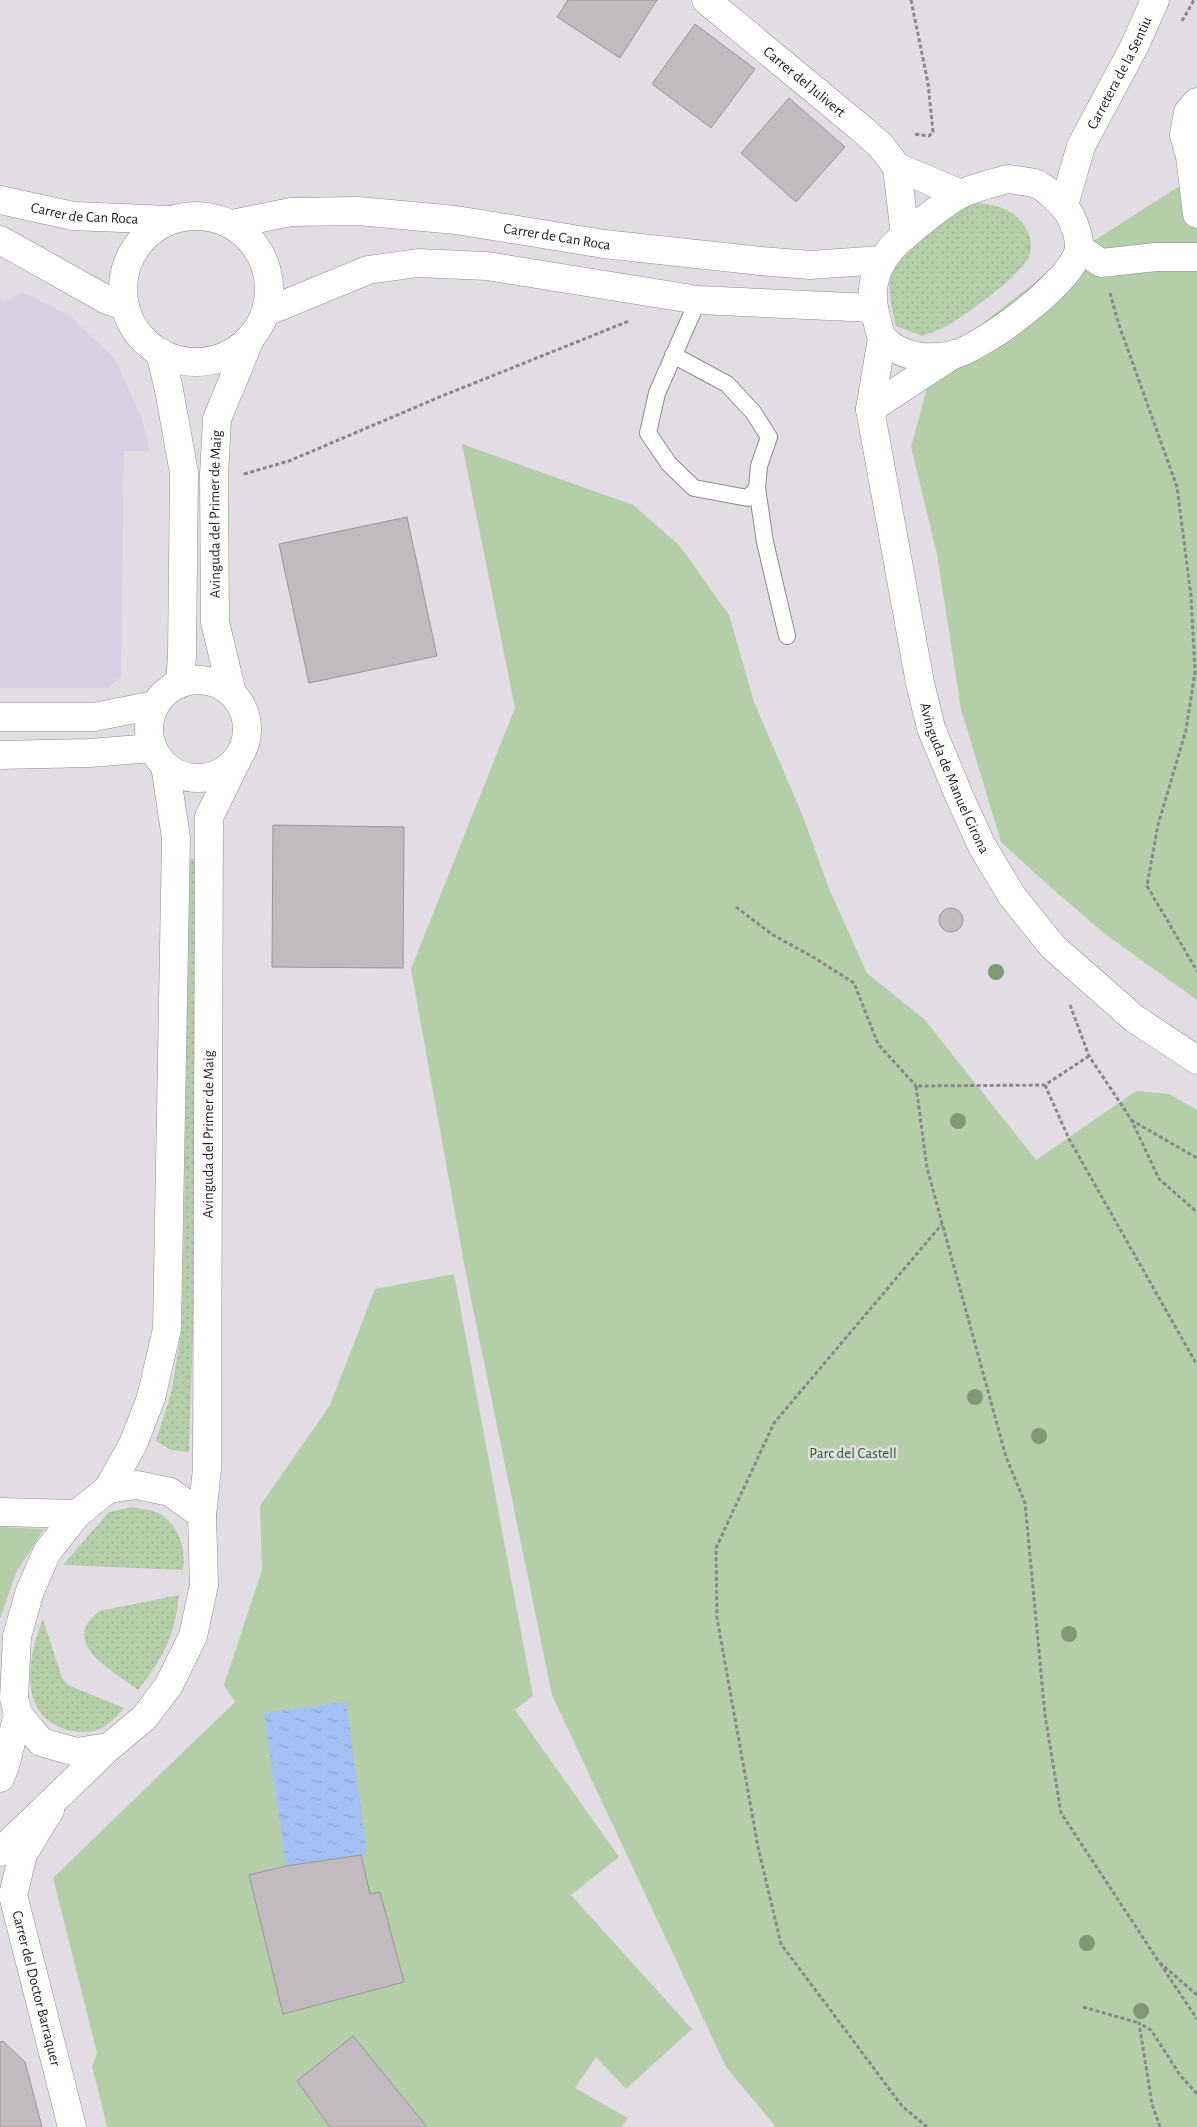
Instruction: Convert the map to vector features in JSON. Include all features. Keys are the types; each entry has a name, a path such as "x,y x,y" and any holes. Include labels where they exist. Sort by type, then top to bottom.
{"street":[{"name":"Carrer del Julivert","path":"706,0 863,130 881,146 897,167 960,194"},
{"name":"Carretera de la Sentiu","path":"1064,205 1081,146 1134,46 1155,0"},
{"path":"1197,102 1188,112 1184,134 1193,155 1197,214"},
{"name":"Carretera de la Sentiu","path":"1036,183 1081,146"},
{"path":"897,167 905,236"},
{"path":"870,409 954,354 1016,319 1045,295 1069,270 1079,248 1074,224 1064,205 1036,183 1008,179 960,194 893,246 882,260 873,282 873,308 882,338 905,354 928,357 954,354"},
{"name":"Carrer de Can Roca","path":"0,200 73,216 170,220"},
{"name":"Carrer de Can Roca","path":"232,224 291,212 358,211 456,220 604,244 761,261 810,265 882,260"},
{"path":"201,215 232,224 251,241 264,262 269,287 266,312 262,322 250,339 226,356 208,361 188,362 160,352 138,332 130,320 125,306 124,277 134,250 146,236 170,220 201,215"},
{"path":"0,240 107,300 125,306"},
{"path":"1079,248 1101,263 1156,258 1197,257"},
{"path":"266,312 368,270 418,263 487,266 698,300 873,308"},
{"name":"Avinguda de Manuel Girona","path":"882,338 870,409 920,683 931,728 982,846 1012,896 1052,947 1135,1019 1197,1060"},
{"name":"Avinguda del Primer de Maig","path":"232,693 215,622 214,475 217,419 250,339"},
{"path":"160,352 184,473 180,684"},
{"path":"0,754 89,753 159,757 182,776 202,778 222,773 237,760 245,746 247,722 242,707 232,693 220,685 207,681 193,680 180,684 166,692 155,705 149,726 159,757 176,838 168,1329 151,1398 133,1444 108,1489 77,1514 48,1552 30,1591 16,1636 6,1766 0,1778"},
{"path":"0,718 94,717 155,705"},
{"name":"Avinguda del Primer de Maig","path":"109,1747 144,1718 164,1692 193,1636 204,1585 202,1515 206,1469 209,817 237,760"},
{"path":"108,1489 137,1485 170,1492 202,1515"},
{"path":"0,1512 77,1514"},
{"path":"11,1701 41,1742 76,1752 109,1747"},
{"path":"0,1852 109,1747"},
{"name":"Carrer del Doctor Barraquer","path":"57,1799 23,1854 13,1894 72,2127"}],"lane":[{"path":"698,300 657,393 648,433 669,464 694,488 748,498 758,488"},
{"path":"673,356 727,384 753,412 769,437 759,466 758,488 765,542 788,636"}],"path":[{"path":"911,0 928,82 932,126"},
{"path":"1101,263 1118,322 1177,487 1191,596 1195,672 1186,730 1158,825 1147,886 1197,971"},
{"path":"214,475 241,475 289,461 442,396 634,319"},
{"path":"736,907 773,935 854,983 878,1044 916,1086 927,1168 1006,1457 1025,1504 1046,1715 1061,1813 1197,2019"},
{"path":"1069,1002 1089,1056 1131,1119 1158,1179 1197,1212"},
{"path":"916,1086 1045,1085 1089,1056"},
{"path":"1045,1085 1069,1139 1197,1366"},
{"path":"1131,1119 1197,1158"},
{"path":"927,2127 902,2106 781,1944 758,1847 717,1618 716,1548 774,1423 942,1223"},
{"path":"1159,1962 1197,1995"},
{"path":"1083,2007 1139,2023 1152,2030 1180,2075 1197,2094"},
{"path":"1139,2023 1152,2104 1160,2127"}],"shaded area":[{"path":"23,292 69,315 115,359 142,419 150,451 124,451 121,677 108,688 0,688 0,299 4,301"}],"green space":[{"path":"1197,181 1197,1000 1105,934 1001,842 961,709 937,554 911,447 934,362 1058,264 1178,187"},
{"path":"977,203 1003,208 1020,220 1031,242 1027,260 992,295 947,326 922,336 896,326 891,300 890,279 897,264 917,244 943,223"},
{"name":"Parc del Castell","path":"462,444 633,505 679,545 729,615 754,702 802,814 830,891 867,973 925,1020 1036,1160 1136,1091 1169,1094 1197,1110 1197,2127 776,2127 726,2067 552,1695 466,1274 411,969 515,708"},
{"path":"190,859 199,859 194,1302 189,1452 171,1450 156,1441 172,1390 182,1326"},
{"path":"454,1274 533,1696 515,1710 619,1857 571,1895 692,2029 626,2089 596,2057 575,2088 628,2118 621,2127 107,2127 92,2066 97,2053 53,1878 235,1702 224,1685 262,1570 260,1506 330,1405 375,1289"},
{"path":"132,1507 159,1513 173,1526 180,1540 184,1555 183,1570 63,1565 109,1512"},
{"path":"0,1527 44,1529 16,1573 0,1619"},
{"path":"179,1595 171,1635 161,1657 138,1690 104,1665 86,1645 84,1634 88,1623 100,1611"},
{"path":"43,1619 62,1678 68,1685 124,1708 111,1722 103,1727 94,1731 84,1732 64,1729 47,1719 35,1704 30,1675 34,1646"}],"water":[{"path":"346,1702 367,1854 286,1866 264,1713"}],"building":[{"path":"568,0 657,0 620,58 557,17"},
{"path":"695,24 755,69 711,128 652,84"},
{"path":"789,98 845,147 796,202 741,153"},
{"path":"407,517 437,656 309,683 279,544"},
{"path":"273,825 404,827 403,968 272,967"},
{"path":"951,908 959,912 963,920 959,928 951,932 943,928 939,920 943,912"},
{"path":"361,1855 370,1894 380,1892 404,1982 283,2014 249,1875 286,1866"},
{"path":"353,2036 427,2127 330,2127 297,2081"},
{"path":"3,2041 25,2062 42,2127 0,2127 0,2042"}]}
